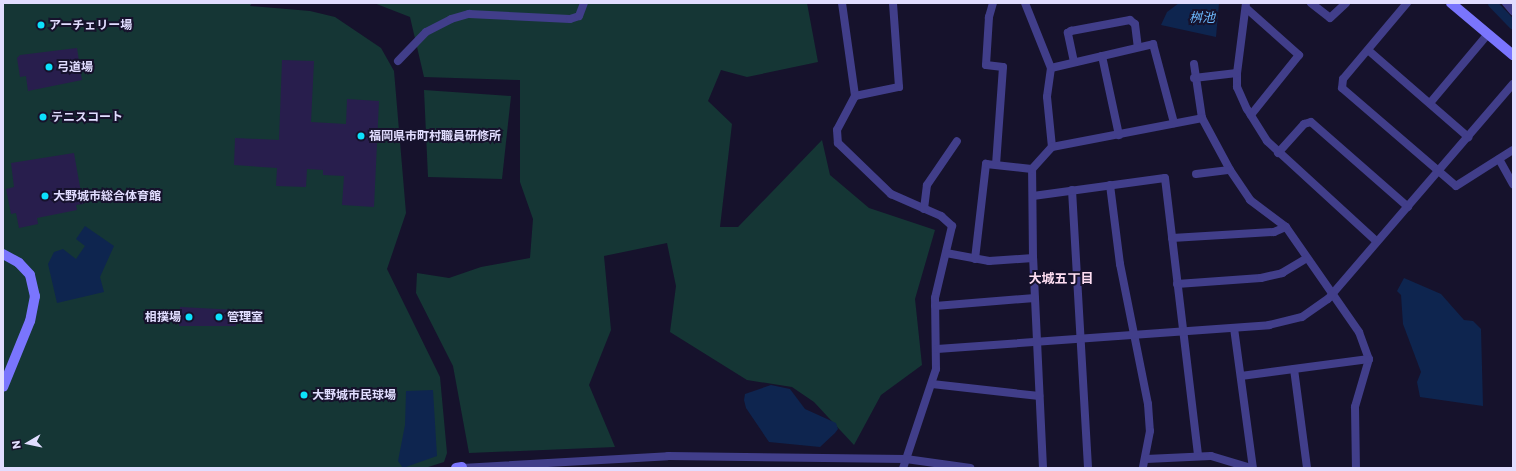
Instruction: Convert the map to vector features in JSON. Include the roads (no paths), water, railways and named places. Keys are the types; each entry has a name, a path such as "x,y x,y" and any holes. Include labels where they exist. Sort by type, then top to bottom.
{"street":[{"path":"398,61 426,32 451,19 469,14 570,19 579,16 584,3"},
{"path":"842,3 855,96 837,130 838,143 891,194 941,216 952,226 935,306 937,348 932,384 903,468"},
{"path":"855,96 899,87 893,3"},
{"path":"993,3 989,17 986,66 1002,67 996,164"},
{"path":"1025,3 1051,68 1047,97 1052,147"},
{"path":"1311,3 1330,18 1346,3"},
{"path":"1407,3 1343,79 1342,88 1456,186 1513,150"},
{"path":"1451,3 1513,55"},
{"path":"1506,3 1513,10"},
{"path":"1246,5 1237,73 1240,94 1251,115 1266,141 1376,241"},
{"path":"1246,5 1299,55 1251,115"},
{"path":"1074,62 1068,33 1071,30 1130,20 1135,24 1138,47"},
{"path":"1430,103 1488,34"},
{"path":"1051,68 1138,47 1156,45 1174,123"},
{"path":"1368,50 1468,136"},
{"path":"1102,56 1119,135"},
{"path":"1194,64 1194,78 1202,118 1230,170 1250,200 1286,227 1331,295 1359,332 1369,359 1355,407 1356,468"},
{"path":"1194,78 1237,73"},
{"path":"937,348 1234,328 1269,325 1302,317 1331,295 1513,84"},
{"path":"1043,468 1033,258 1032,169 1052,147 1202,118"},
{"path":"1278,153 1304,124 1311,122 1408,207"},
{"path":"924,209 927,185 957,141"},
{"path":"1500,159 1513,184"},
{"path":"975,259 986,164 1032,169"},
{"path":"1196,174 1230,170"},
{"path":"1033,196 1165,178 1198,456"},
{"path":"1110,185 1120,264 1135,335 1150,419 1146,459 1143,468"},
{"path":"1072,190 1088,468"},
{"path":"1172,238 1274,232 1286,227"},
{"path":"946,253 990,261 1033,258"},
{"path":"3,254 19,263 30,275 35,296 30,321 3,387"},
{"path":"1178,284 1261,278 1282,273 1307,258"},
{"path":"935,306 1035,298"},
{"path":"1146,459 1216,456 1252,468 1234,328"},
{"path":"1241,376 1369,359"},
{"path":"1294,369 1307,468"},
{"path":"932,384 1039,396"},
{"path":"460,468 668,456 906,459 970,468"}],"water":[{"name":"桝池","path":"1179,3 1219,3 1216,37 1161,25 1167,12"},
{"path":"85,226 114,246 100,277 104,292 57,303 48,264 54,252 63,249 76,259 85,246 76,239"},
{"path":"1404,278 1441,294 1464,320 1473,321 1481,329 1483,406 1420,397 1417,382 1421,372 1403,324 1401,295 1397,291"},
{"path":"771,385 790,389 805,409 836,423 838,429 820,447 769,442 746,408 744,400 745,394"},
{"path":"433,390 437,456 403,468 398,461 405,425 406,391"}],"waterway":[{"path":"1492,3 1513,25"}],"place":[{"name":"アーチェリー場","path":"41,25"},
{"name":"弓道場","path":"49,67"},
{"name":"テニスコート","path":"43,117"},
{"name":"福岡県市町村職員研修所","path":"361,136"},
{"name":"大野城市総合体育館","path":"45,196"},
{"name":"相撲場","path":"189,317"},
{"name":"管理室","path":"219,317"},
{"name":"大野城市民球場","path":"304,395"}],"district":[{"name":"大城五丁目","path":"1061,279"}]}
